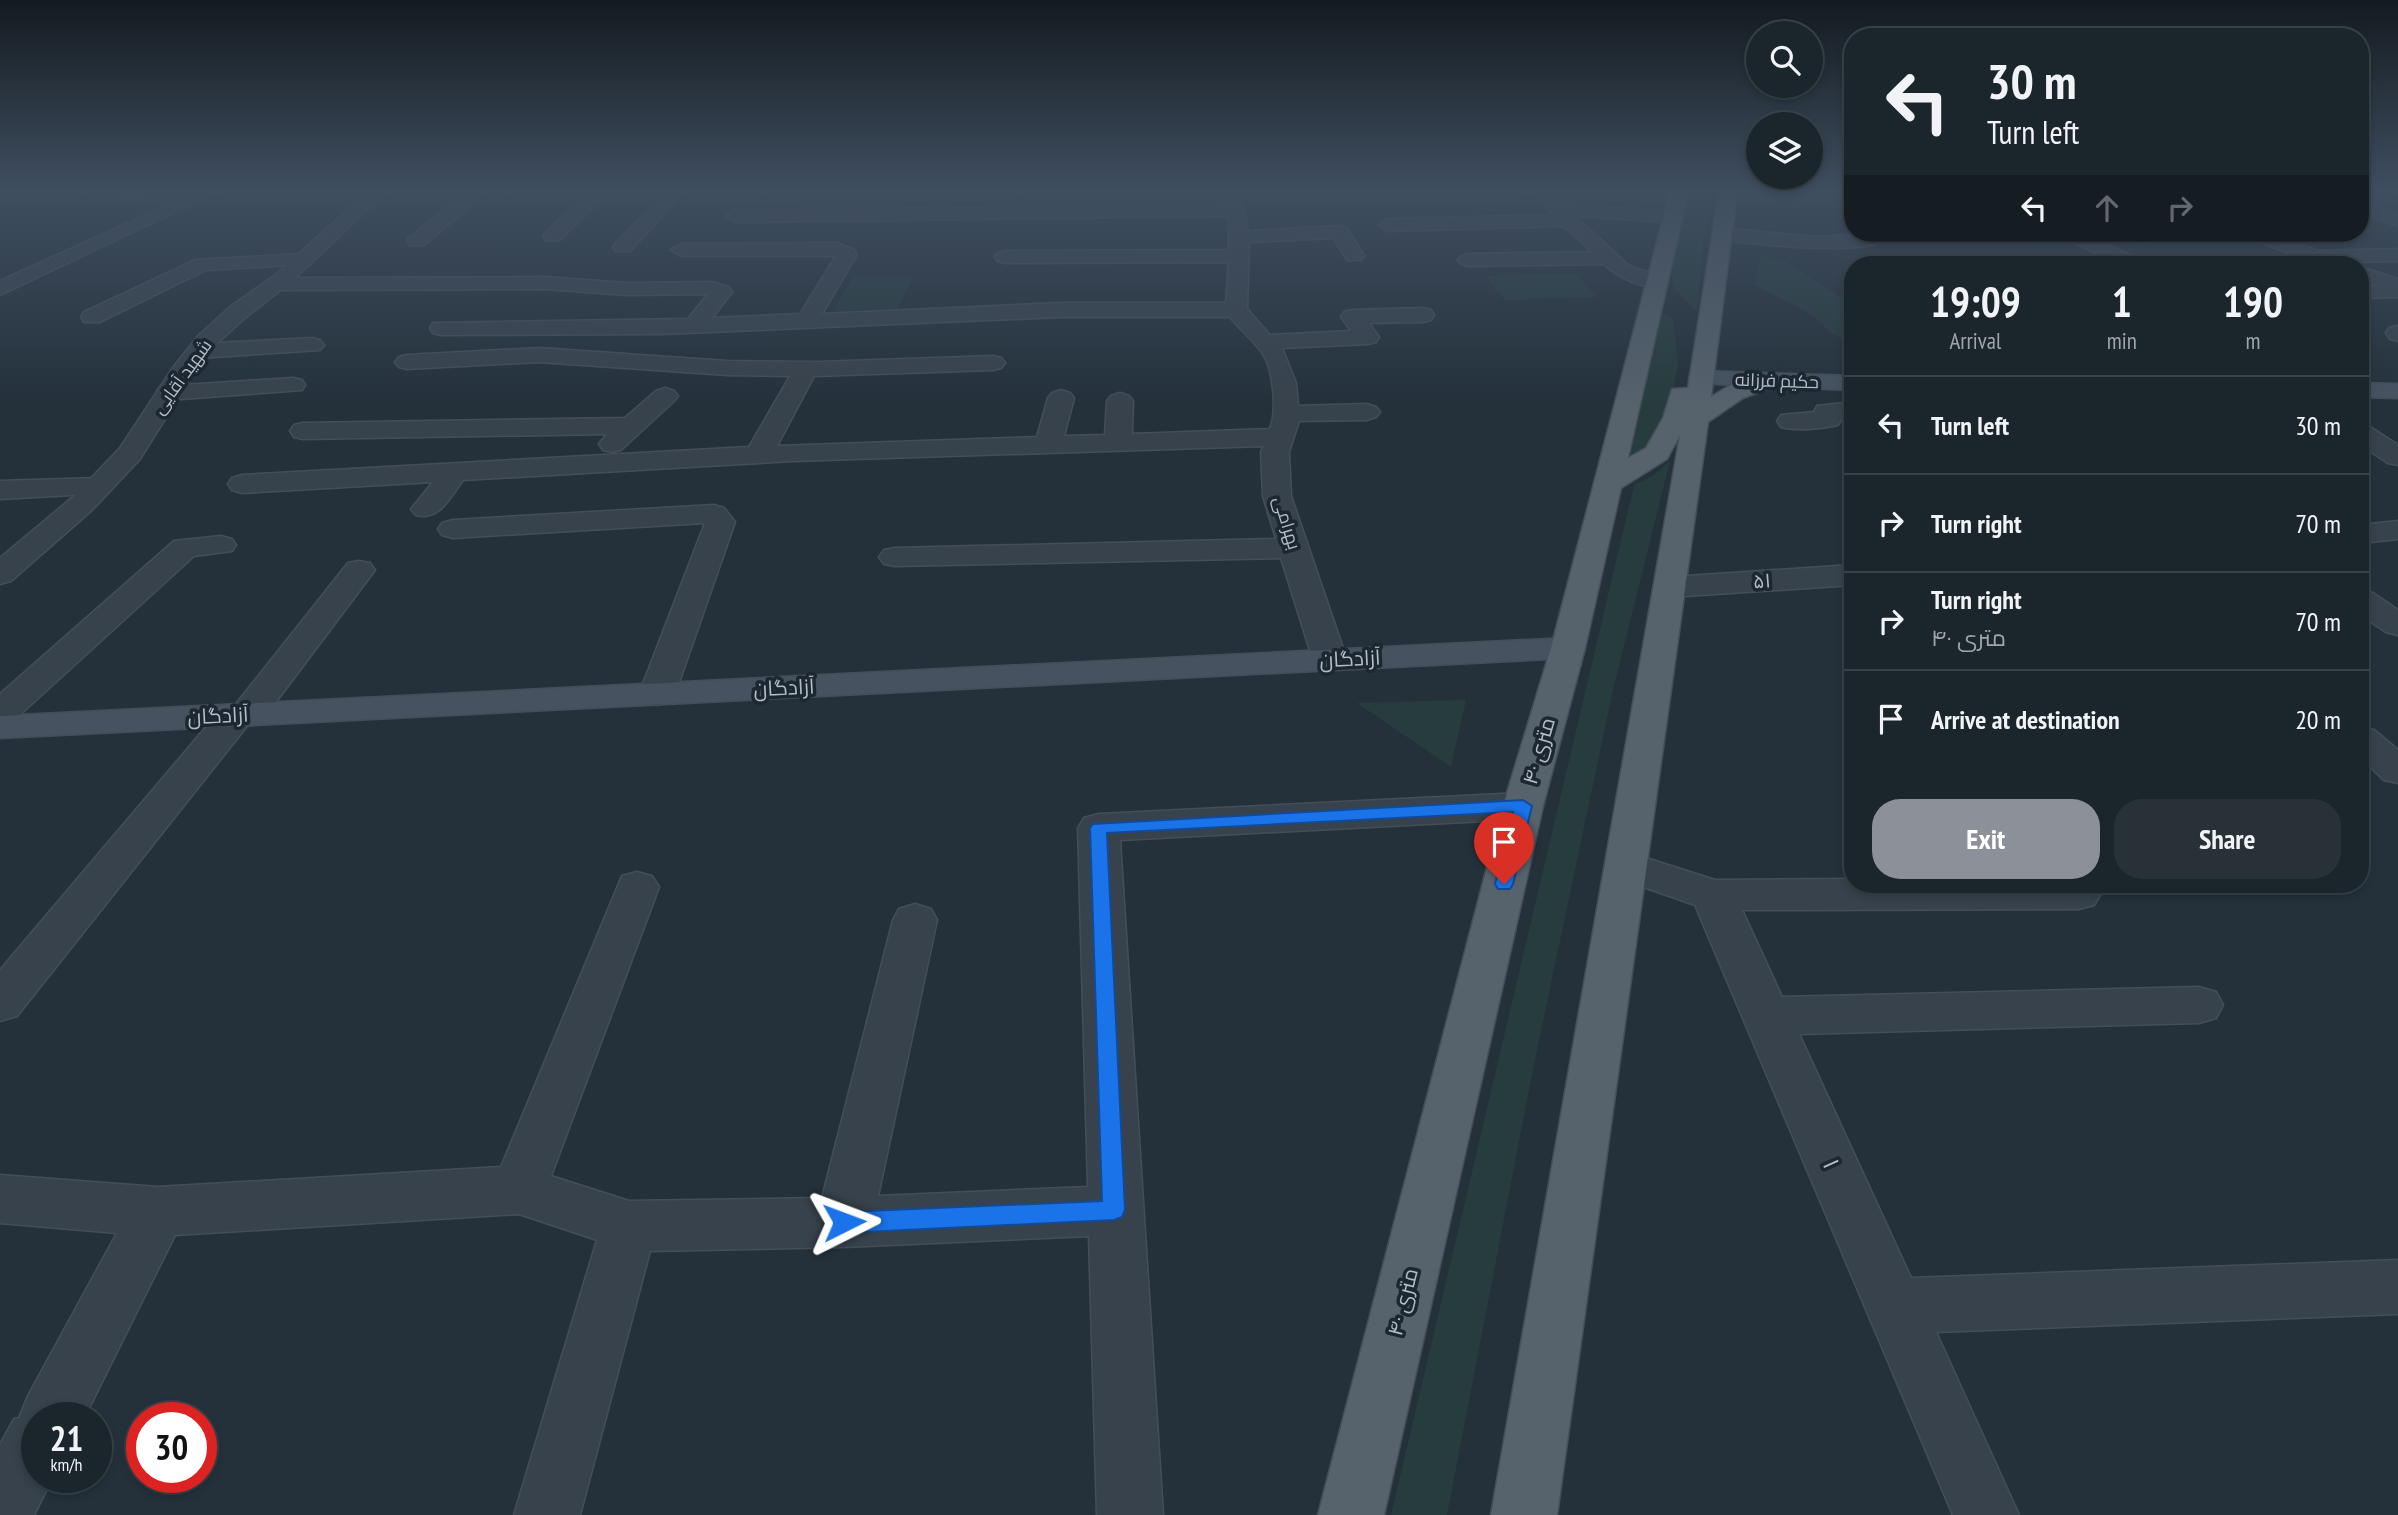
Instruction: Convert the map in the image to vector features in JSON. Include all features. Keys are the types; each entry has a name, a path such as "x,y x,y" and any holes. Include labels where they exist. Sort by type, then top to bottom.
{"main road":[{"name":"۴۰ متری","path":"1351,1515 1523,806 1568,648 1609,484 1666,292 1669,263"},
{"path":"1524,1515 1671,587 1718,263"},
{"path":"1687,329 1685,364 1698,399"},
{"path":"1704,349 1735,371 1766,381"},
{"path":"1698,399 1734,393 1766,381"},
{"name":"حکیم فرزانه","path":"1698,399 1766,381 1844,383"},
{"path":"1609,484 1633,466 1657,453 1676,418 1683,383 1698,399"},
{"path":"2369,390 2398,391"},
{"name":"آزادگان","path":"0,727 1568,648"}],"street":[{"path":"0,289 52,263"},
{"path":"92,317 202,264 235,263"},
{"name":"شهید آقایی","path":"7,562 98,487 130,453 168,393 199,351 238,313 299,263"},
{"path":"806,321 842,263"},
{"path":"441,328 695,326 1061,310 1236,310 1238,263"},
{"path":"1614,263 1622,270 1666,292"},
{"path":"2369,276 2398,289"},
{"path":"275,284 545,283 626,289 712,288 721,292 695,326"},
{"path":"2369,291 2398,289"},
{"name":"بهرامی","path":"1236,310 1275,354 1284,383 1283,426 1275,452 1277,496 1330,660"},
{"path":"1264,342 1368,337 1352,317 1423,315"},
{"path":"539,355 569,327"},
{"path":"199,351 312,345"},
{"path":"407,362 539,355 727,368 806,369 993,363"},
{"path":"758,455 806,369"},
{"path":"168,393 293,384"},
{"path":"590,464 664,396"},
{"path":"1048,444 1060,398"},
{"path":"1118,442 1120,401"},
{"path":"1790,421 1829,418 1826,411 1844,410"},
{"path":"242,484 758,455 1118,442 1283,426 1367,412"},
{"path":"303,431 631,426"},
{"path":"2369,438 2396,456"},
{"path":"2369,456 2396,456"},
{"path":"426,509 455,472"},
{"path":"0,490 98,487"},
{"path":"453,529 714,514 720,522 657,694"},
{"path":"2369,533 2398,530"},
{"path":"0,713 185,548 221,545"},
{"path":"895,557 1294,548"},
{"path":"0,1003 242,715 359,570"},
{"name":"۵۱","path":"1671,587 1844,576"},
{"path":"2369,605 2398,625"},
{"path":"2369,745 2398,771"},
{"path":"1130,1515 1114,1210 1099,828 1523,806"},
{"path":"1627,866 1713,895 2079,894"},
{"path":"519,1190 637,887"},
{"name":"۱","path":"1713,895 1986,1515"},
{"path":"844,1222 915,920"},
{"path":"1766,1016 2199,1005"},
{"path":"0,1199 158,1212 519,1190 629,1226 844,1222 1114,1210"},
{"path":"58,1402 158,1212"},
{"path":"547,1515 629,1226"},
{"path":"1894,1306 2398,1286"},
{"path":"0,1511 21,1472"}],"green space":[{"path":"1674,263 1701,263 1697,312 1674,289 1671,276"},
{"path":"1759,263 1789,263 1844,300 1844,340 1831,333 1814,316 1755,285"},
{"path":"1575,273 1597,297 1505,300 1486,276"},
{"path":"853,277 913,277 896,311 833,311"},
{"path":"1662,313 1673,317 1678,365 1672,395 1653,441 1640,453 1625,460"},
{"path":"1670,461 1613,690 1533,1069 1447,1515 1391,1515 1634,485 1654,475"},
{"path":"1466,700 1451,767 1357,703"}],"route":[{"path":"844,1222 1114,1210 1099,828 1523,806 1504,884"}]}
